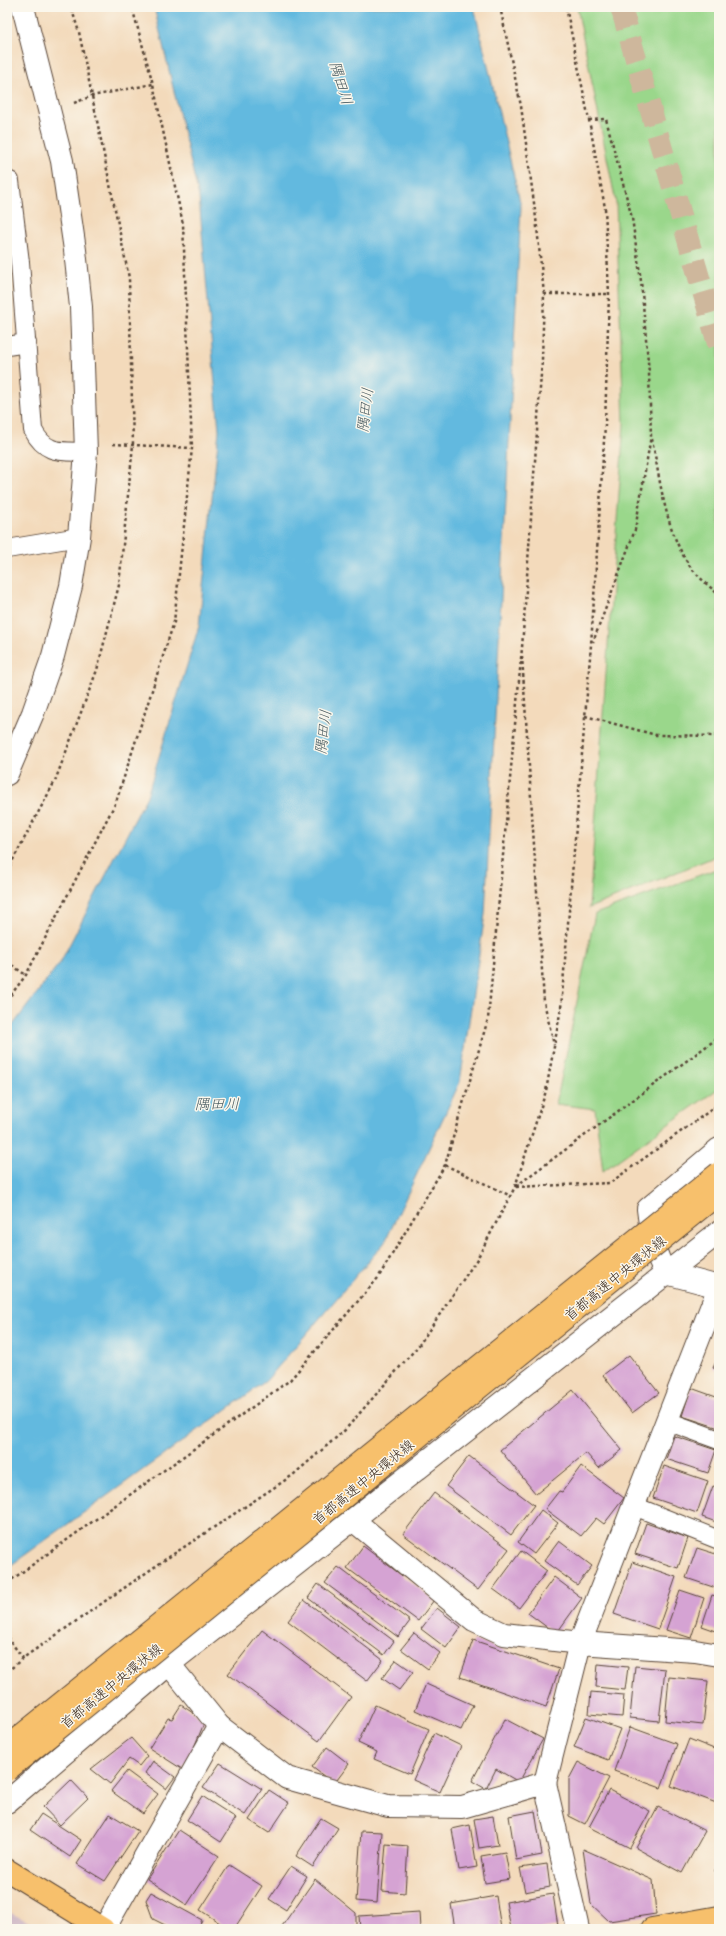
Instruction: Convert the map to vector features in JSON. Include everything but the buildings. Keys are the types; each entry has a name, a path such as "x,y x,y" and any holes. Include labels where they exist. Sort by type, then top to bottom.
{"main road":[{"name":"首都高速中央環状線","path":"7,1747 719,1173"},
{"name":"首都高速中央環状線","path":"7,1770 719,1194"},
{"path":"7,1870 104,1929"},
{"path":"652,1929 719,1917"}],"street":[{"path":"7,774 33,712 53,656 71,586 79,537 86,452 81,314 75,250 62,161 23,7"},
{"path":"578,1929 545,1783 580,1643 719,1287 666,1273 652,1242 648,1208 719,1149"},
{"path":"7,1802 169,1664 719,1232"},
{"path":"352,1520 474,1620 504,1634 580,1643 695,1651 719,1655"},
{"path":"169,1664 219,1726 287,1778 388,1806 462,1807 545,1783"},
{"path":"104,1929 219,1726"}],"lane":[{"path":"7,180 10,181 20,262 32,422 37,438 49,449 58,451 86,452"},
{"path":"7,346 27,343"},
{"path":"7,549 79,537"},
{"path":"667,1421 719,1440"},
{"path":"634,1506 719,1540"}],"path":[{"path":"7,1000 26,975 116,802 174,622 192,448 183,224 153,84 132,7"},
{"path":"7,1582 290,1380 378,1278 445,1165 488,1019 522,648 542,360 544,294 536,218 521,106 500,7"},
{"path":"7,1672 23,1658 293,1475 345,1430 419,1345 477,1259 515,1187 546,1091 561,1008 591,645 605,426 609,294 605,208 566,7"},
{"path":"74,103 92,96 153,84"},
{"path":"589,120 606,119 632,218 641,280 649,374 651,436 667,512 676,540 689,565 719,596"},
{"path":"544,294 609,294"},
{"path":"591,645 635,530 651,436"},
{"path":"133,445 192,448"},
{"path":"522,648 544,1002 554,1046"},
{"path":"585,716 656,734 719,736"},
{"path":"7,962 26,975"},
{"path":"515,1187 719,1037"},
{"path":"515,1187 610,1183 719,1104"},
{"path":"445,1165 510,1196"},
{"path":"7,1637 23,1658"}],"shaded area":[{"path":"7,1911 43,1929 7,1929"}],"green space":[{"path":"577,7 716,7 719,19 719,855 589,908 624,424 616,203"},
{"path":"719,868 719,1088 603,1171 595,1109 556,1104 595,914"}],"water":[{"name":"隅田川","path":"154,7 474,7 521,206 485,914 460,1082 385,1242 266,1381 7,1568 7,1033 61,961 147,796 199,626 219,430 199,197"}],"tunnel":[{"path":"621,7 719,347"}]}
